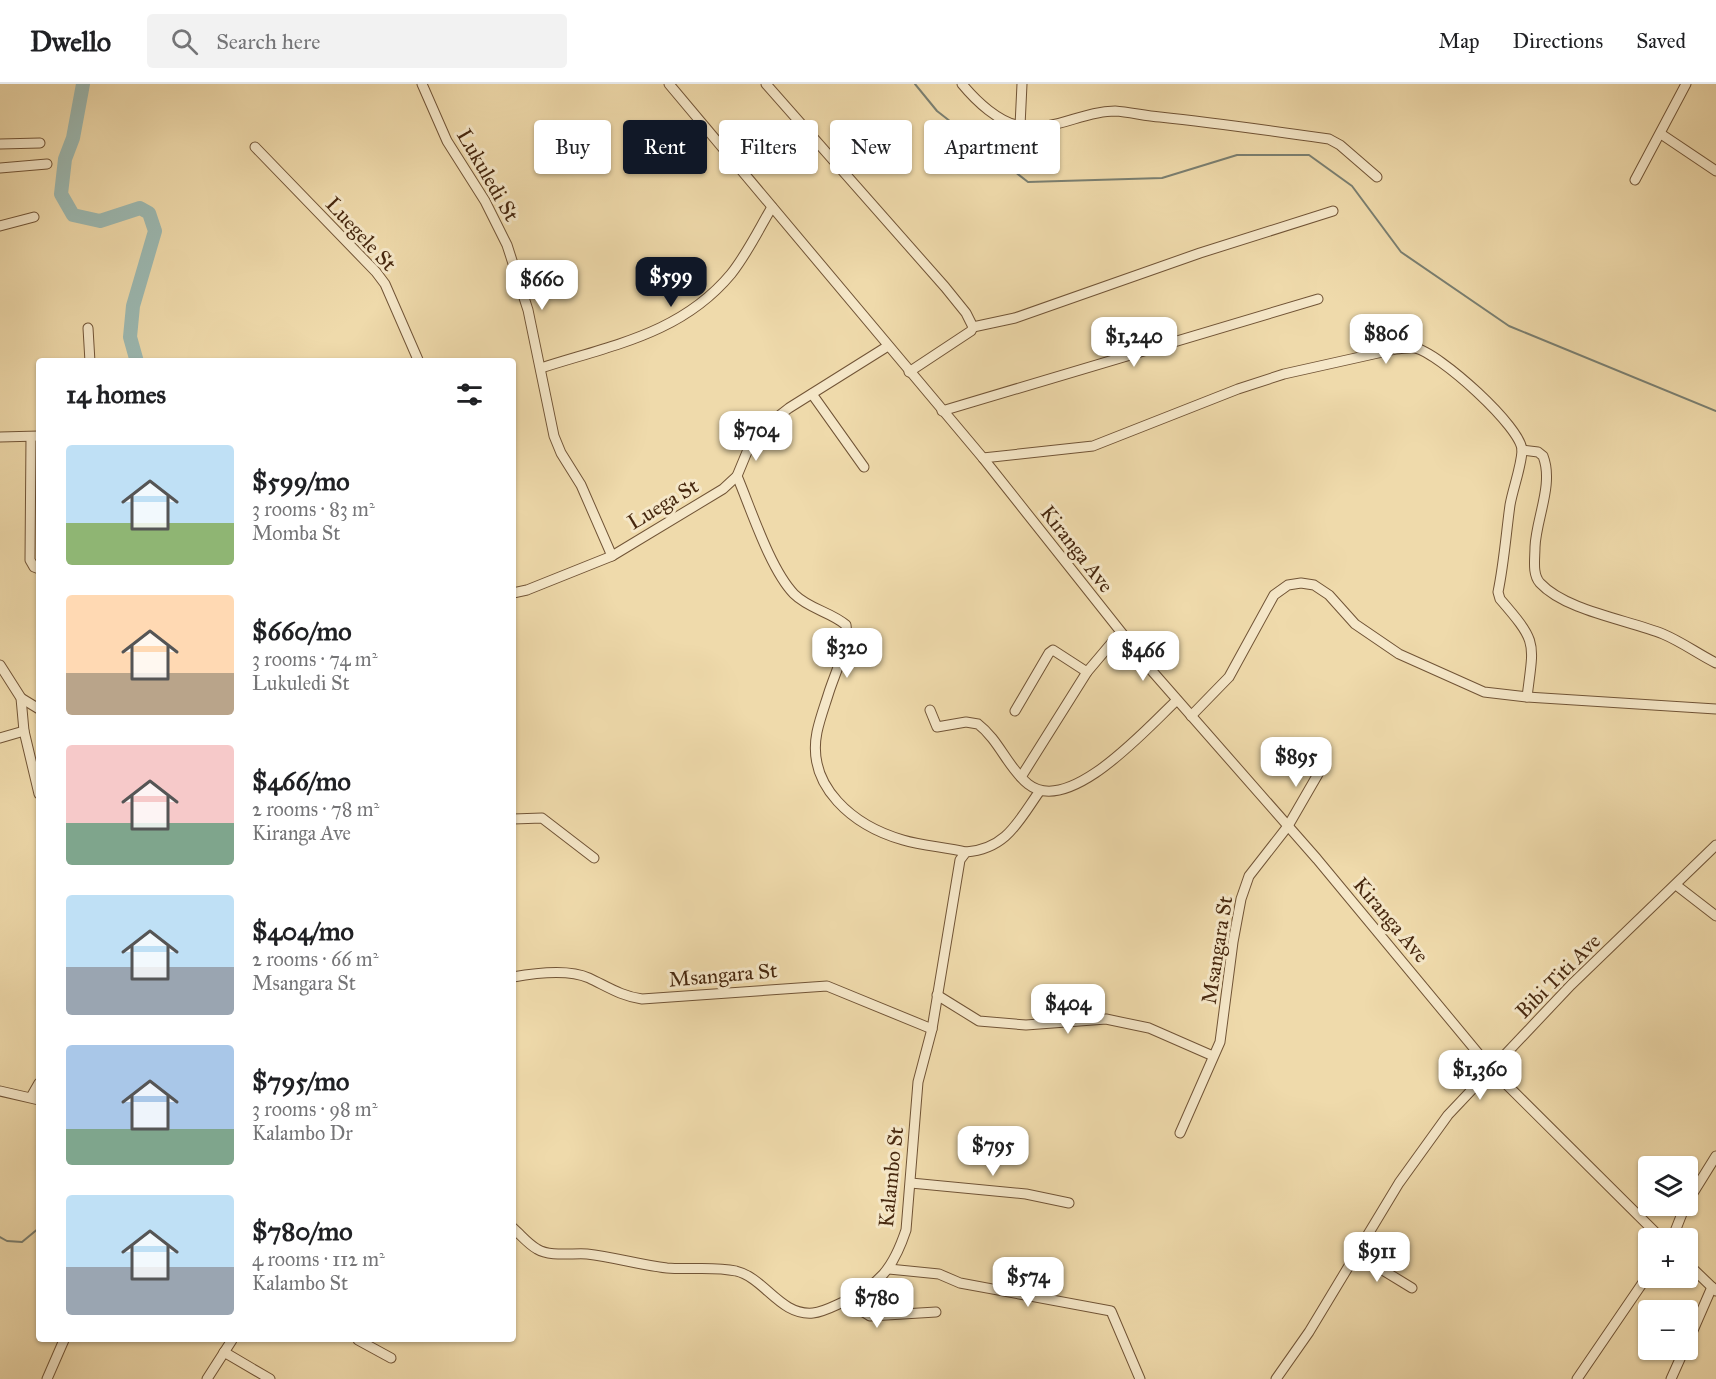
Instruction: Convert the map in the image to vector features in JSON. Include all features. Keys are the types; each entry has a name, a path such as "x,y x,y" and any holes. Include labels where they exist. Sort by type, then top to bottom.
{"street":[{"name":"Lukuledi St","path":"422,84 447,141 485,201 507,244 528,310 554,436 585,494 612,556"},
{"name":"Kiranga Ave","path":"669,84 983,458 1120,633 1288,826 1492,1070 1651,1228"},
{"path":"766,84 945,287 973,327"},
{"path":"962,84 1004,120"},
{"path":"1020,120 1022,84"},
{"path":"1635,180 1686,84"},
{"path":"1060,123 1092,114 1115,111 1239,125 1329,139 1340,145 1377,177"},
{"path":"1661,134 1716,171"},
{"path":"0,144 40,143"},
{"name":"Luegele St","path":"255,147 376,272 385,284 417,358"},
{"path":"0,168 47,165"},
{"path":"541,368 644,335 686,316 732,273 772,207"},
{"path":"973,327 1015,318 1200,253 1333,211"},
{"path":"0,226 34,217"},
{"path":"942,411 1318,299"},
{"path":"909,372 972,331 973,327"},
{"path":"88,328 90,358"},
{"name":"Luega St","path":"516,592 526,590 612,556 723,489 737,476 754,435 812,394 888,346"},
{"path":"983,458 1093,446 1238,389 1284,374 1396,349 1414,348 1444,365 1471,387 1509,427 1522,450 1510,504 1498,592 1500,599 1531,638 1533,648 1527,697"},
{"path":"812,394 864,467"},
{"path":"0,436 35,437 30,560 36,568"},
{"path":"1522,450 1538,452 1544,456 1547,472 1536,530 1535,571 1539,581 1550,591 1574,603 1666,635 1716,663"},
{"path":"737,476 782,579 796,595 818,612 846,625 843,648 817,733 816,760 822,784 842,806 885,834 904,841 966,852 981,851 1003,840 1039,792"},
{"path":"1191,716 1229,677 1274,595 1288,585 1301,583 1314,585 1329,596 1355,624 1399,654 1466,686 1484,692 1527,697 1716,709"},
{"path":"1021,777 1088,672 1120,633"},
{"path":"1015,711 1053,650 1088,672"},
{"path":"0,665 21,698 36,707"},
{"path":"21,698 24,730 36,781"},
{"path":"930,710 936,727 973,722 978,724 1021,777 1039,792 1060,791 1081,783 1112,760 1177,700"},
{"path":"0,738 24,730"},
{"name":"Msangara St","path":"1180,1133 1222,1033 1233,942 1241,899 1250,876 1288,826 1325,762"},
{"path":"516,819 542,818 594,858"},
{"name":"Bibi Titi Ave","path":"1275,1379 1310,1332 1417,1158 1448,1115 1571,986 1716,845"},
{"name":"Kalambo St","path":"516,1231 538,1250 545,1252 586,1254 669,1268 735,1271 748,1275 790,1309 801,1313 816,1313 857,1294 876,1282 889,1269 899,1251 906,1230 918,1082 932,1029 957,869 966,852"},
{"path":"1676,885 1716,916"},
{"name":"Msangara St","path":"516,977 572,974 588,978 625,997 642,999 828,986 932,1029"},
{"path":"937,995 979,1021 1026,1025 1096,1020 1116,1021 1149,1028 1213,1056"},
{"path":"0,1091 35,1099"},
{"path":"1698,1185 1716,1156"},
{"path":"911,1183 1026,1194 1069,1203"},
{"path":"1358,1255 1412,1288"},
{"path":"889,1269 939,1274 960,1283 1111,1311 1140,1379"},
{"path":"1698,1274 1714,1289 1698,1322"},
{"path":"1577,1379 1639,1288"},
{"path":"857,1294 857,1308 862,1314 870,1316 936,1312"},
{"path":"47,1379 63,1342"},
{"path":"207,1379 231,1342"},
{"path":"362,1342 391,1358"},
{"path":"224,1352 270,1379"},
{"path":"1671,1379 1680,1360"}],"waterway":[{"path":"83,84 73,138 65,159 61,194 73,215 100,221 140,208 149,213 155,231 133,306 130,337 136,358"},
{"path":"915,84 937,111 1028,182 1162,178 1237,155 1309,155 1352,186 1401,252 1509,326 1716,411"},
{"path":"0,1237 7,1241 22,1242 36,1230"}]}
